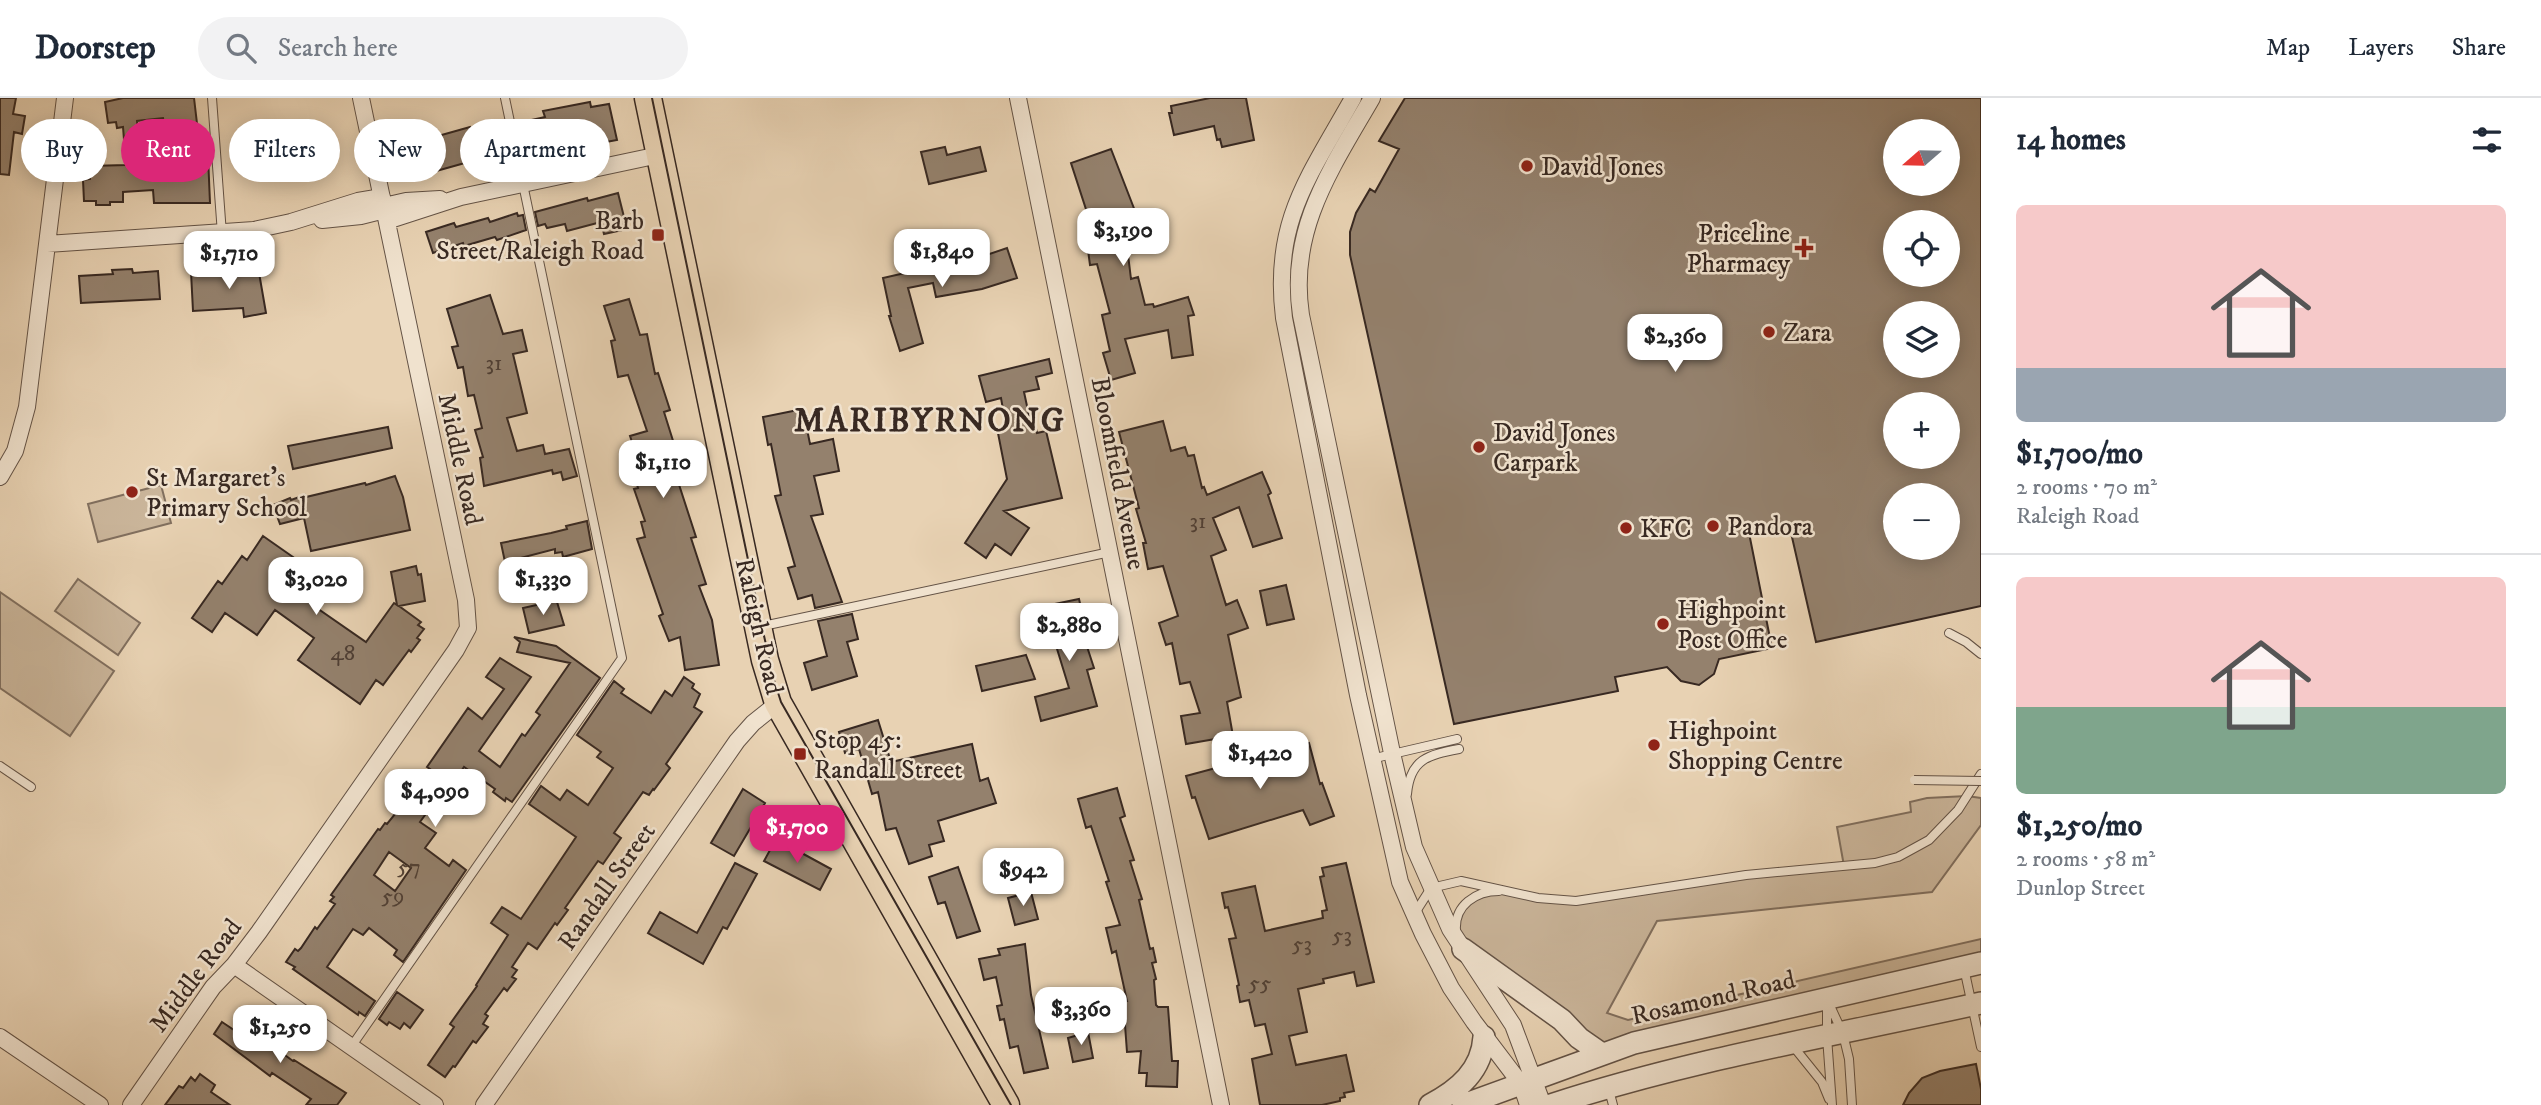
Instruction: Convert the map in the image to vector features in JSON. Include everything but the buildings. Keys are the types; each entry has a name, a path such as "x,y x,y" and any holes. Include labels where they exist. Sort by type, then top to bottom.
{"main road":[{"name":"Raleigh Road","path":"648,98 770,681 788,725 1005,1105"}],"street":[{"path":"0,477 15,452 25,418 65,98"},
{"name":"Middle Road","path":"131,1105 213,987 234,965 456,650 468,628 466,600 361,98"},
{"name":"Bloomfield Avenue","path":"1018,98 1221,1105"},
{"path":"1353,98 1296,201 1283,250 1281,295 1350,660 1400,882 1451,988 1484,1037 1528,1082 1543,1105"},
{"path":"1372,98 1331,169 1314,205 1300,255 1298,296 1392,754 1414,847 1450,929 1513,1025 1528,1082 1528,1105"},
{"path":"47,244 222,234 291,222 358,201 384,208 461,197 659,155"},
{"name":"Randall Street","path":"484,1105 737,741 752,723 778,703"},
{"path":"1463,949 1562,1020 1579,1038 1602,1054"},
{"name":"Rosamond Road","path":"1464,1105 1602,1054 1667,1035 1975,963"},
{"path":"234,965 435,1105"},
{"path":"1551,1105 1611,1096 1791,1044 1977,1004"},
{"path":"0,1037 100,1105"},
{"path":"1430,1105 1452,1092 1475,1070 1483,1051 1484,1037"}],"lane":[{"path":"212,98 222,234"},
{"path":"351,1047 622,658 505,98"},
{"path":"1302,404 1318,400"},
{"path":"758,628 1110,552"},
{"path":"1949,634 1966,642 1981,654"},
{"path":"1371,759 1457,739"},
{"path":"1406,810 1408,779 1416,765 1435,754 1459,749"},
{"path":"0,766 31,788"},
{"path":"1414,915 1431,888 1461,881 1538,898 1576,901 1746,875 1874,863 1898,857 1929,840 1951,818 1981,774"},
{"path":"1914,780 1981,781"},
{"path":"1463,949 1457,935 1456,922 1466,903 1485,892 1516,893"},
{"path":"1975,963 1981,1047"},
{"path":"1827,999 1835,1035 1831,1105"},
{"path":"1827,999 1835,1035 1849,1059 1852,1105"},
{"path":"1791,1044 1822,1082 1831,1105"}],"shaded area":[{"path":"161,485 171,523 98,542 88,504"},
{"path":"78,579 140,623 118,655 55,611"},
{"path":"0,592 114,671 70,736 0,688"},
{"path":"1927,798 1981,798 1981,825 1932,892 1657,921 1607,1013 1628,1020 1981,939 1981,958 1602,1054 1457,935 1459,912 1466,903 1496,891 1559,901 1844,866 1837,827 1911,812 1910,802"}],"tram line":[{"path":"652,98 762,627 781,702 1011,1105"}],"place":[{"name":"David Jones","path":"1527,166"},
{"name":"Barb Street/Raleigh Road","path":"658,235"},
{"name":"Priceline Pharmacy","path":"1804,248"},
{"name":"Zara","path":"1769,332"},
{"name":"David Jones Carpark","path":"1479,447"},
{"name":"St Margaret's Primary School","path":"132,492"},
{"name":"Pandora","path":"1713,526"},
{"name":"KFC","path":"1626,528"},
{"name":"Highpoint Post Office","path":"1663,624"},
{"name":"Highpoint Shopping Centre","path":"1654,745"},
{"name":"Stop 45: Randall Street","path":"800,754"}],"district":[{"name":"MARIBYRNONG","path":"930,419"}]}
